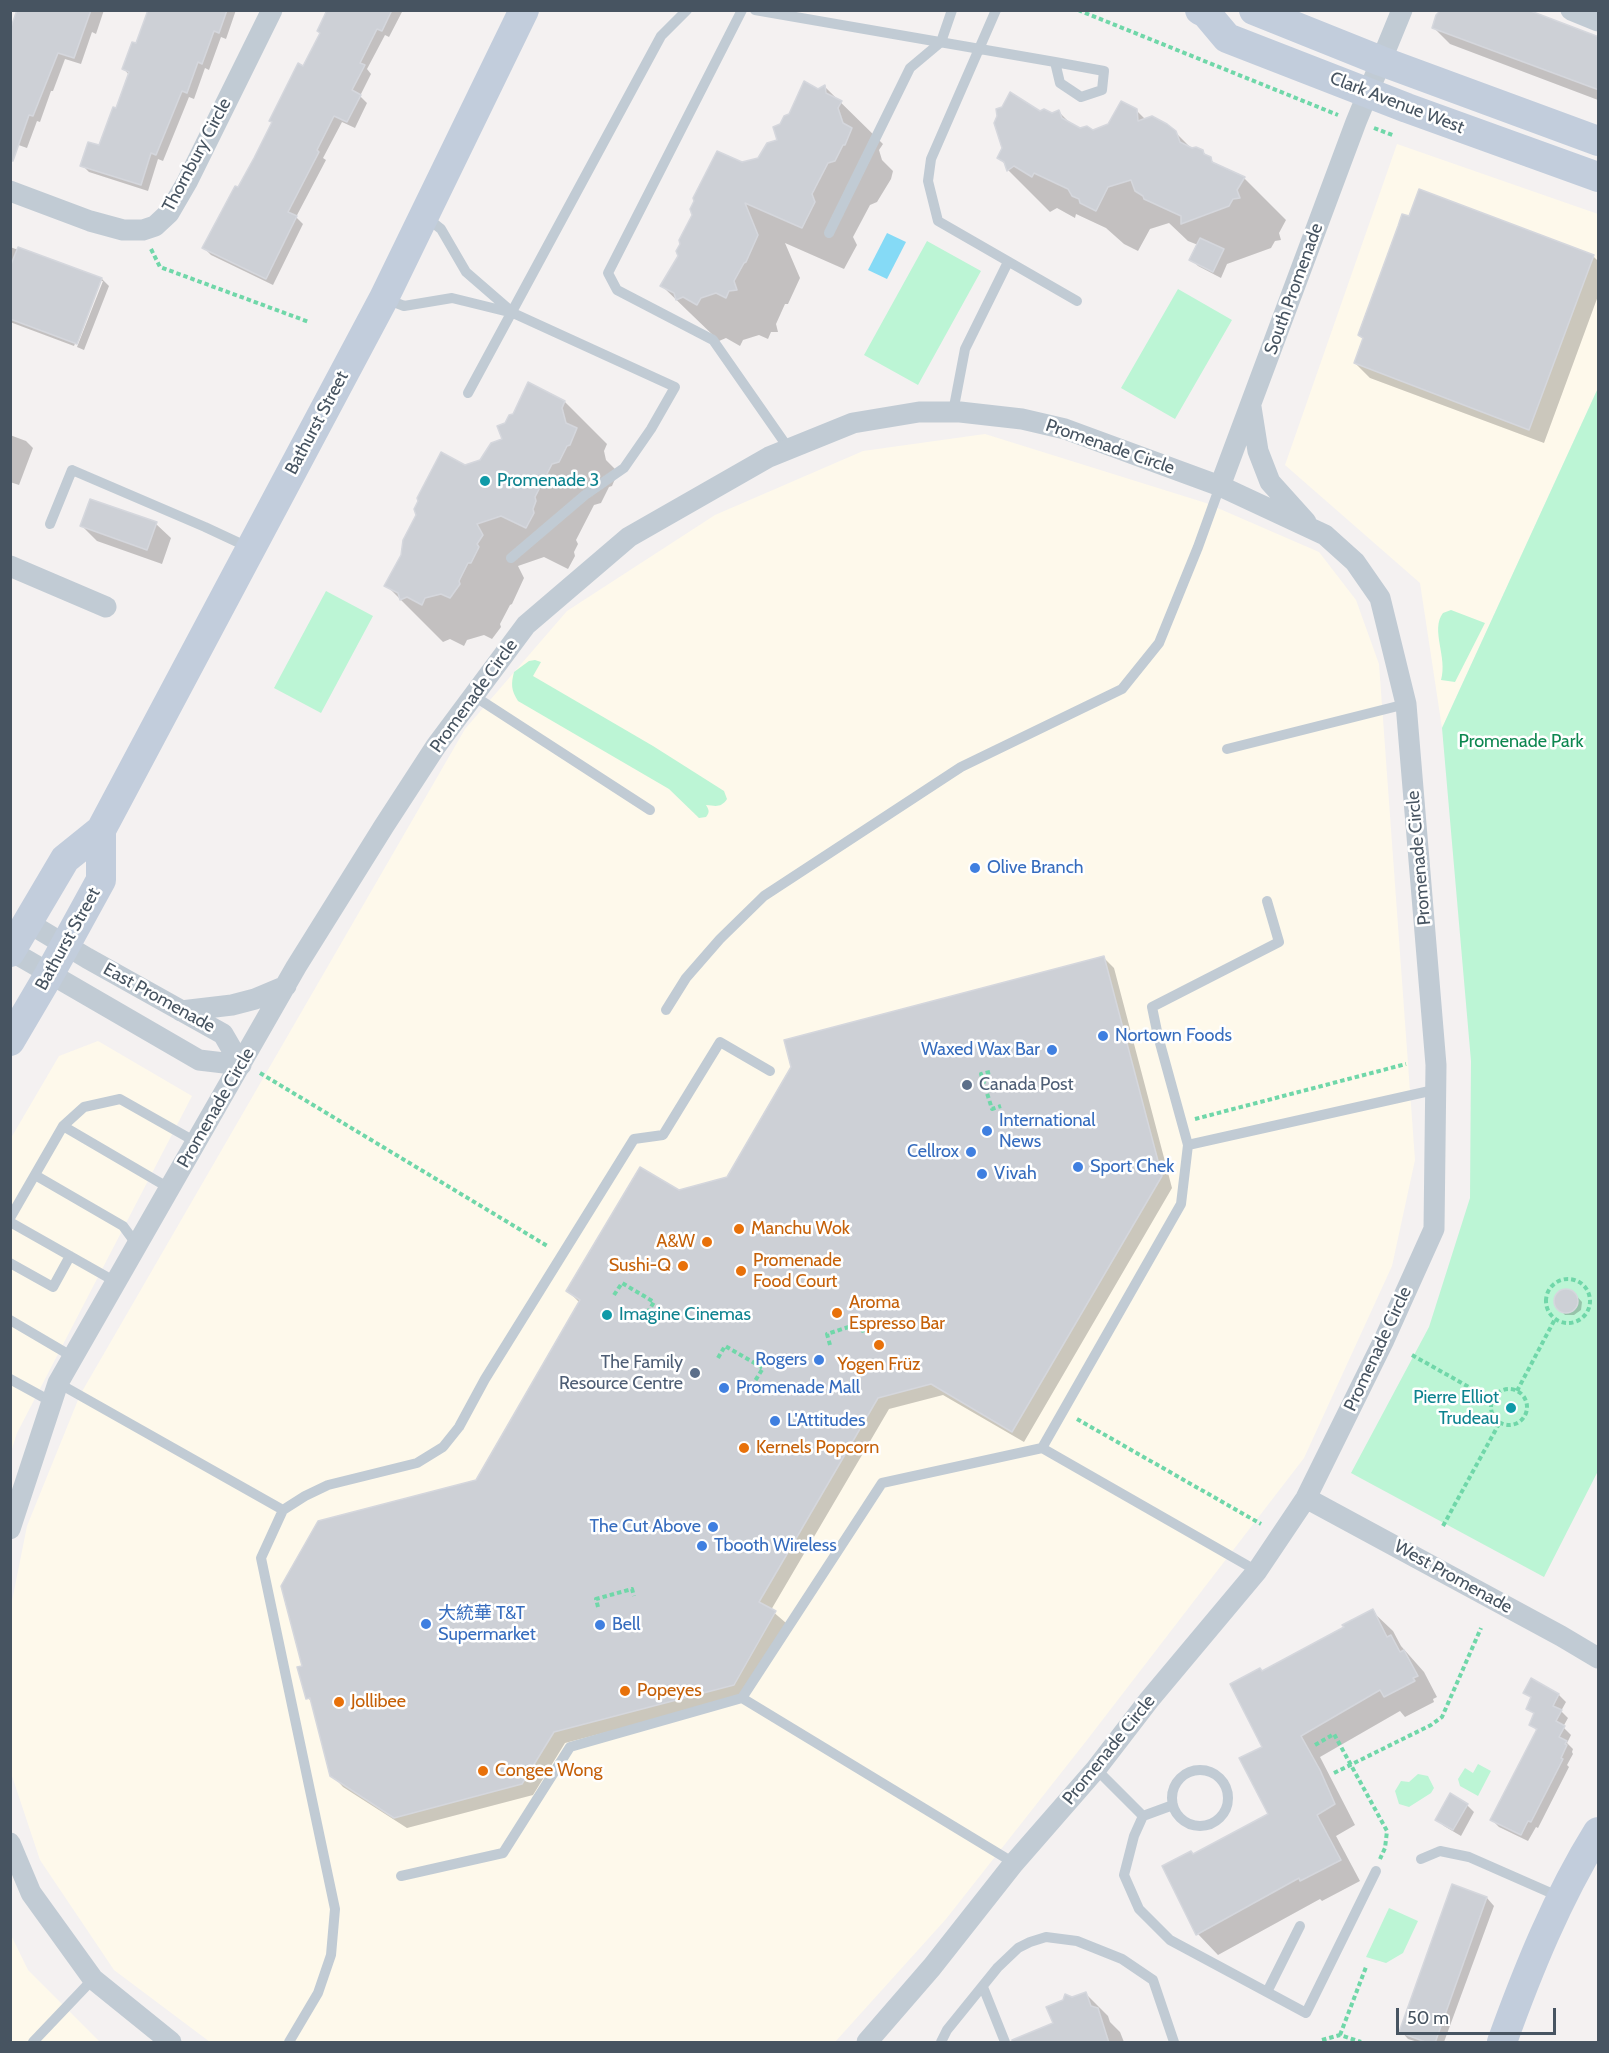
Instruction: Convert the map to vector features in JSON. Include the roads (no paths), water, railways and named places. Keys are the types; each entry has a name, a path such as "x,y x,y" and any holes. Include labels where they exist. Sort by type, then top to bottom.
{"main road":[{"name":"Bathurst Street","path":"11,952 65,859 100,830 384,298 524,10"},
{"name":"Clark Avenue West","path":"1254,10 1381,61 1599,141"},
{"name":"Clark Avenue West","path":"1206,11 1227,38 1368,93 1599,177"},
{"name":"Bathurst Street","path":"10,1041 101,880 100,830"},
{"path":"1502,2043 1518,1997 1561,1897 1599,1832"}],"street":[{"name":"Thornbury Circle","path":"10,191 90,221 123,230 143,230 154,226 169,213 186,182 272,10"},
{"name":"South Promenade","path":"1220,486 1368,93 1402,10"},
{"path":"1570,10 1599,21"},
{"name":"Promenade Circle","path":"1251,405 1258,451 1270,482 1312,529"},
{"name":"Promenade Circle","path":"10,1528 55,1393 73,1357 296,967 415,777 526,625 629,537 769,457 853,423 919,412 952,412 1022,418 1065,429 1220,486 1325,535 1355,562 1380,598 1406,704 1436,1065 1434,1228 1384,1340 1306,1498 1257,1571 867,2043"},
{"path":"10,566 106,607"},
{"name":"East Promenade","path":"27,922 223,1034 241,1065"},
{"name":"East Promenade","path":"11,952 200,1060 241,1065"},
{"path":"182,1011 232,1005 255,999 286,986"},
{"name":"West Promenade","path":"1306,1498 1599,1658"},
{"path":"10,1843 31,1893 93,1978 171,2043"}],"lane":[{"path":"468,393 661,36 687,10"},
{"path":"742,10 608,273 617,290 713,340 789,449"},
{"path":"755,10 941,42 1055,62 1104,71 1102,90 1081,97 1060,83 1055,62"},
{"path":"829,233 910,68 941,42 952,10"},
{"path":"996,10 931,159 928,181 938,221 1077,301"},
{"path":"425,216 441,229 466,272 513,313"},
{"path":"952,412 965,349 1008,262"},
{"path":"384,298 404,306 452,298 513,313 675,387 651,429 624,468 585,495 511,558"},
{"path":"50,524 72,470 251,548"},
{"path":"666,1010 686,978 720,939 764,896 961,767 1122,689 1159,643 1220,486"},
{"path":"474,696 650,810"},
{"path":"1227,750 1406,704"},
{"path":"1042,1448 1181,1204 1188,1145 1152,1007 1279,942 1267,901"},
{"path":"289,2043 318,1993 331,1955 335,1909 261,1558 283,1510 304,1496 328,1485 417,1463 443,1447 459,1427 485,1379 634,1139 663,1135 720,1042 770,1071"},
{"path":"1188,1145 1434,1090"},
{"path":"116,1282 10,1220 63,1126 84,1107 120,1099 196,1142"},
{"path":"63,1126 169,1188"},
{"path":"35,1175 123,1226 137,1245"},
{"path":"10,1263 53,1287 70,1256"},
{"path":"10,1320 73,1357"},
{"path":"10,1379 55,1393 283,1510"},
{"path":"401,1876 503,1853 570,1747 742,1698 882,1483 1042,1448 1257,1571"},
{"path":"742,1698 1014,1863"},
{"path":"1096,1768 1143,1816"},
{"path":"1196,1770 1215,1773 1222,1779 1229,1797 1228,1806 1223,1814 1209,1825 1191,1824 1176,1813 1173,1804 1172,1795 1180,1778 1196,1770"},
{"path":"1173,1804 1143,1816 1134,1836 1124,1875 1139,1909 1170,1940 1305,2013 1376,1871"},
{"path":"1421,1859 1440,1851 1468,1857 1561,1897"},
{"path":"1267,1992 1300,1926"},
{"path":"941,2043 947,2030 1018,1948 1046,1937 1077,1941 1122,1959 1153,1980 1174,2043"},
{"path":"33,2043 93,1978"},
{"path":"982,1987 1005,2043"}],"water":[{"path":"887,233 906,242 887,279 868,270"}],"place":[{"name":"Promenade 3","path":"485,481"},
{"name":"Olive Branch","path":"975,868"},
{"name":"Nortown Foods","path":"1103,1036"},
{"name":"Waxed Wax Bar","path":"1052,1050"},
{"name":"Canada Post","path":"967,1085"},
{"name":"International News","path":"987,1131"},
{"name":"Cellrox","path":"971,1152"},
{"name":"Sport Chek","path":"1078,1167"},
{"name":"Vivah","path":"982,1174"},
{"name":"Manchu Wok","path":"739,1229"},
{"name":"A&W","path":"707,1242"},
{"name":"Sushi-Q","path":"683,1266"},
{"name":"Promenade Food Court","path":"741,1271"},
{"name":"Aroma Espresso Bar","path":"837,1313"},
{"name":"Imagine Cinemas","path":"607,1315"},
{"name":"Yogen Früz","path":"879,1345"},
{"name":"Rogers","path":"819,1360"},
{"name":"The Family Resource Centre","path":"695,1373"},
{"name":"Promenade Mall","path":"724,1388"},
{"name":"Pierre Elliot Trudeau","path":"1511,1408"},
{"name":"L'Attitudes","path":"775,1421"},
{"name":"Kernels Popcorn","path":"744,1448"},
{"name":"The Cut Above","path":"713,1527"},
{"name":"Tbooth Wireless","path":"702,1546"},
{"name":"大統華 T&T Supermarket","path":"426,1624"},
{"name":"Bell","path":"600,1625"},
{"name":"Popeyes","path":"625,1691"},
{"name":"Jollibee","path":"339,1702"},
{"name":"Congee Wong","path":"483,1771"}],"park label":[{"name":"Promenade Park","path":"1521,742"}]}
